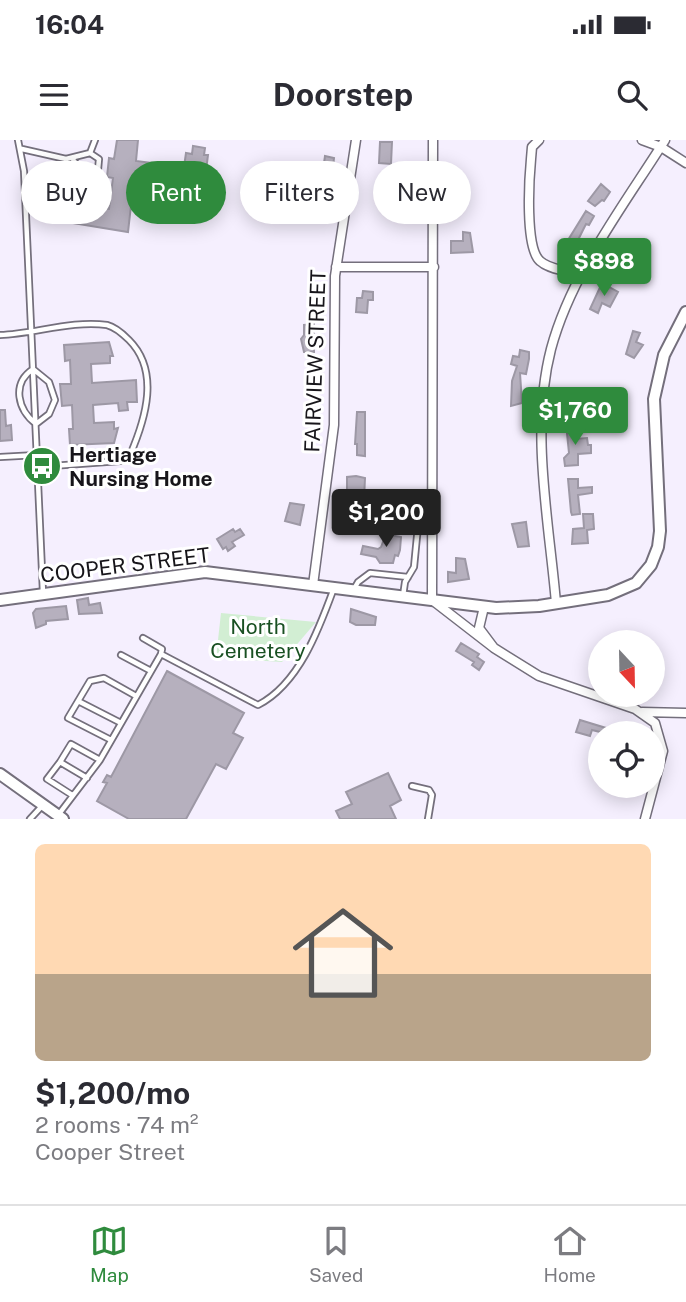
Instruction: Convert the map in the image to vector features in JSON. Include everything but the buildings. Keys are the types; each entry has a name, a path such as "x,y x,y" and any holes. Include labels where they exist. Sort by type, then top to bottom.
{"street":[{"name":"FAIRVIEW STREET","path":"313,585 333,435 335,267 356,140"},
{"path":"433,140 432,600 494,648 539,676 642,712 686,713"},
{"path":"539,140 533,147 531,159 532,249 544,264 568,269 581,278"},
{"path":"642,140 663,143 686,163"},
{"path":"556,603 544,450 543,398 555,337 581,278 663,143"},
{"path":"335,267 434,267"},
{"name":"COOPER STREET","path":"0,600 205,572 484,607 556,603 622,590 639,580 654,558 660,531 654,399 664,355 686,312"},
{"path":"484,607 479,628 494,648"},
{"path":"642,712 656,723 663,747 645,819"},
{"path":"0,774 60,818"}],"lane":[{"path":"18,140 21,149 43,594"},
{"path":"90,153 96,140"},
{"path":"21,149 47,156 72,158 90,153 99,161"},
{"path":"0,335 31,334 69,326 111,326 133,344 148,370 142,420 130,455 120,461 37,467"},
{"path":"33,369 26,373 18,395 21,408 36,424"},
{"path":"33,369 49,382 55,400 49,414 36,424"},
{"path":"0,457 37,455"},
{"path":"390,523 433,528"},
{"path":"403,596 414,567 418,526"},
{"path":"354,590 358,582 370,573 408,577"},
{"path":"162,654 258,705 287,681 319,629 334,587"},
{"path":"60,818 72,795 100,760 162,654 162,649 142,638"},
{"path":"121,655 151,671"},
{"path":"111,740 68,718 90,681 104,678 136,695"},
{"path":"78,701 121,723"},
{"path":"72,795 47,779 71,744 100,760"},
{"path":"60,762 87,778"},
{"path":"412,786 429,790 432,795 428,819"},
{"path":"30,819 43,806"}],"green space":[{"name":"North Cemetery","path":"221,613 316,622 282,662 216,658"}],"place":[{"name":"Hertiage Nursing Home","path":"42,466"}]}
